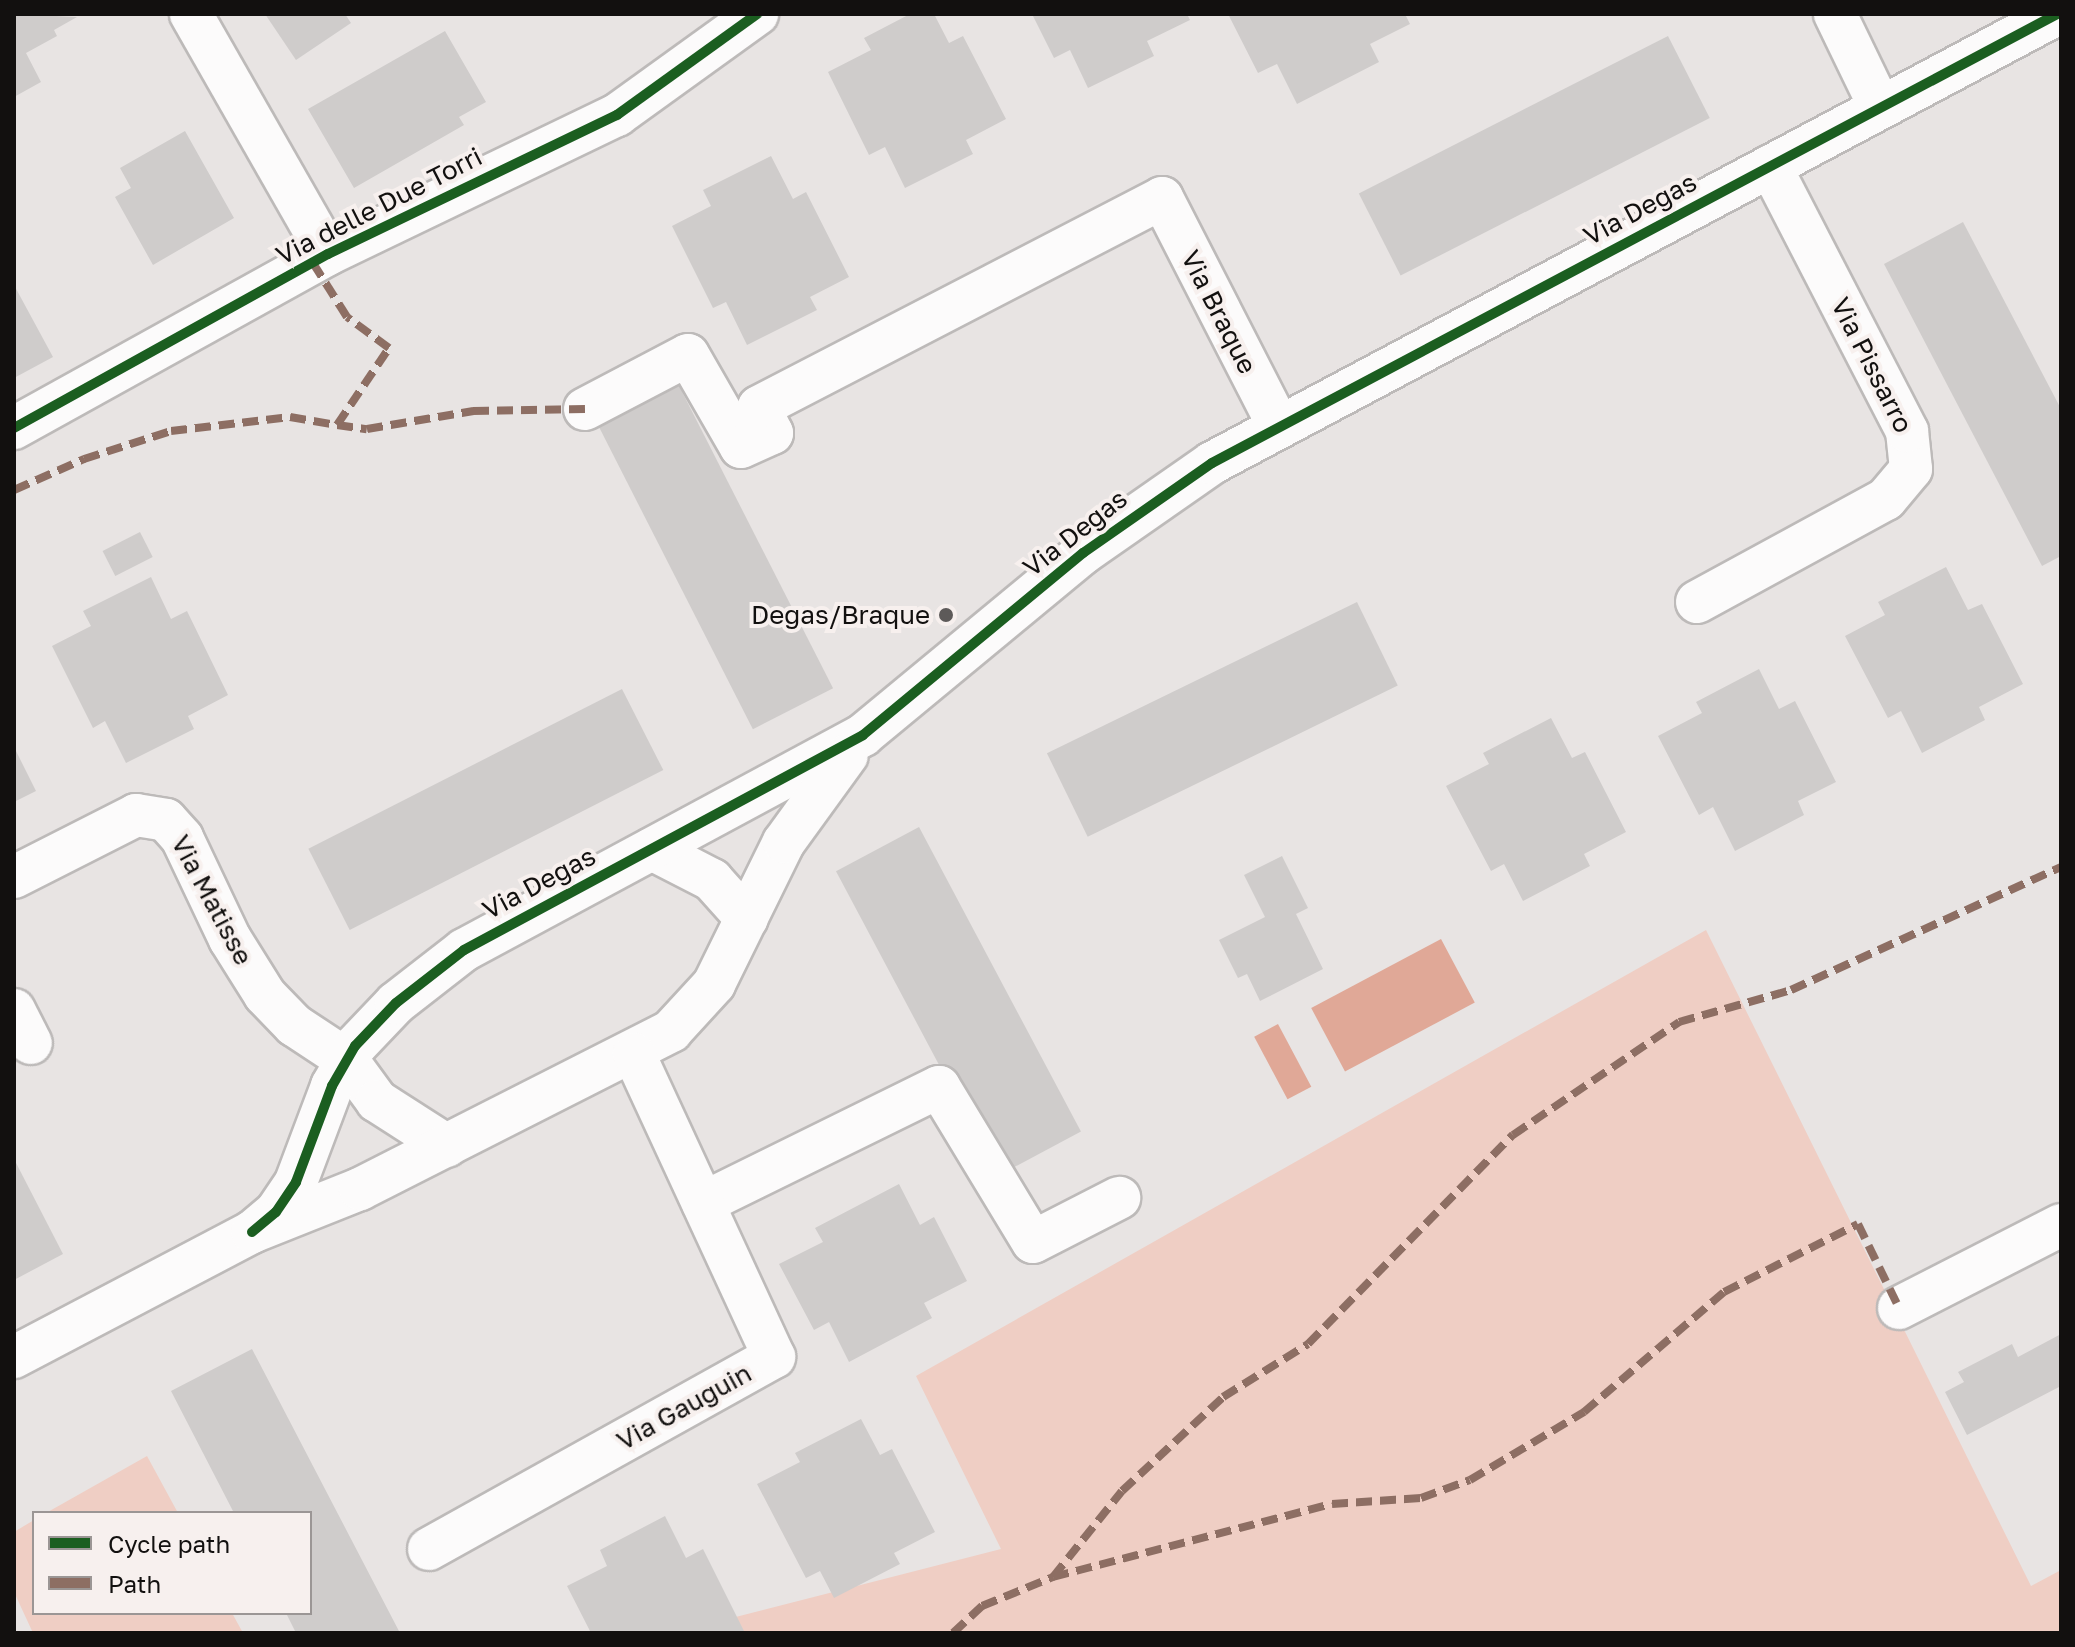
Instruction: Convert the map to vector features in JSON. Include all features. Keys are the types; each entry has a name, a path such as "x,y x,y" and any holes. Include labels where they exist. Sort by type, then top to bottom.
{"street":[{"path":"191,14 328,254"},
{"name":"Via delle Due Torri","path":"14,428 328,254 617,115 757,14"},
{"path":"1835,14 1880,107"},
{"name":"Via Degas","path":"252,1232 276,1212 301,1174 347,1060 384,1013 464,950 863,735 1116,528 1181,482 1278,425 2057,14"},
{"name":"Via Pissarro","path":"1697,602 1886,499 1911,469 1907,431 1770,166"},
{"name":"Via Braque","path":"585,409 688,355 741,447 772,433 759,407 1162,198 1278,425"},
{"name":"Via Degas","path":"14,1357 252,1232 341,1198 634,1054 671,1031 706,997 784,842 863,735"},
{"name":"Via Matisse","path":"14,877 125,820 158,815 182,838 230,939 265,995 294,1025 347,1060"},
{"path":"652,849 712,880 747,919"},
{"name":"Via Gauguin","path":"429,1549 774,1357 634,1054"},
{"path":"347,1060 377,1101 447,1146"},
{"path":"703,1203 939,1087 1033,1242 1119,1198"},
{"path":"1899,1308 2061,1225"}],"shaded area":[{"path":"1706,930 2031,1586 2061,1570 2061,1633 673,1633 1001,1549 916,1376"},
{"path":"1441,939 1475,1003 1345,1072 1311,1008"},
{"path":"1278,1024 1311,1087 1287,1099 1254,1037"},
{"path":"147,1456 177,1511 50,1511"},
{"path":"32,1521 32,1615 233,1615 243,1633 33,1633 14,1592 14,1532"}],"building":[{"path":"14,14 77,17 54,30 57,36 26,53 41,82 14,97"},
{"path":"265,14 345,14 351,23 296,60"},
{"path":"910,14 934,14 949,43 963,36 1006,119 966,140 973,154 905,188 885,147 869,155 828,72 871,50 864,38"},
{"path":"1032,14 1187,14 1190,20 1147,41 1154,56 1088,88 1070,50 1054,58"},
{"path":"1228,14 1405,14 1410,24 1370,44 1379,62 1297,104 1277,64 1258,73"},
{"path":"445,31 486,102 459,117 464,125 354,188 308,109"},
{"path":"1668,36 1710,118 1401,276 1359,194"},
{"path":"185,131 234,218 153,265 115,197 131,188 120,168"},
{"path":"771,156 793,199 806,192 849,277 810,297 817,310 747,345 726,302 713,308 672,226 711,206 703,190"},
{"path":"1963,222 2061,409 2061,556 2042,566 1884,264"},
{"path":"14,285 53,357 14,378"},
{"path":"676,380 833,688 753,729 596,421"},
{"path":"140,532 153,557 115,576 103,551"},
{"path":"1946,567 1968,610 1982,604 2023,684 1979,707 1985,720 1922,753 1901,711 1888,718 1845,636 1885,615 1878,602"},
{"path":"151,577 171,619 187,611 228,695 188,716 194,729 126,763 105,721 93,728 52,646 91,626 83,611"},
{"path":"1357,602 1398,686 1088,837 1047,753"},
{"path":"1759,669 1779,709 1795,701 1836,782 1798,801 1804,815 1735,851 1713,807 1699,815 1658,736 1702,713 1696,702"},
{"path":"622,689 663,770 350,930 308,849"},
{"path":"1551,718 1572,758 1585,752 1626,832 1584,854 1590,866 1523,901 1504,864 1491,871 1446,786 1489,764 1483,753"},
{"path":"14,747 36,791 14,802"},
{"path":"919,827 1081,1132 998,1176 836,871"},
{"path":"1282,856 1308,908 1296,914 1323,969 1260,1001 1247,974 1238,978 1219,940 1265,917 1244,875"},
{"path":"14,1159 63,1254 14,1280"},
{"path":"899,1184 920,1225 934,1217 967,1281 924,1303 932,1318 849,1362 829,1322 814,1330 779,1264 823,1242 815,1228"},
{"path":"2061,1334 2061,1386 1967,1435 1945,1392 1964,1382 1958,1372 2012,1344 2018,1357"},
{"path":"252,1349 400,1633 296,1633 287,1615 312,1615 312,1511 233,1511 171,1391"},
{"path":"861,1419 880,1455 892,1449 935,1532 894,1553 900,1564 834,1598 820,1571 806,1578 757,1484 800,1462 795,1453"},
{"path":"665,1516 686,1558 703,1549 744,1631 591,1633 567,1586 607,1566 600,1550"}],"marked path":[{"path":"14,490 84,459 171,431 290,417 337,425 389,348 347,317 313,263"},
{"path":"337,425 367,429 473,411 585,409"},
{"path":"1053,1577 1122,1491 1223,1397 1308,1344 1513,1135 1679,1022 1791,990 2061,867"},
{"path":"953,1633 982,1606 1053,1577 1332,1504 1421,1498 1470,1480 1584,1412 1724,1292 1858,1224 1899,1308"}],"cycle path":[{"path":"14,428 328,254 617,115 757,14"},
{"path":"252,1232 276,1212 296,1182 332,1086 355,1046 396,1003 464,950 863,735 1083,553 1212,463 2057,14"}],"place":[{"name":"Degas/Braque","path":"946,615"}]}
